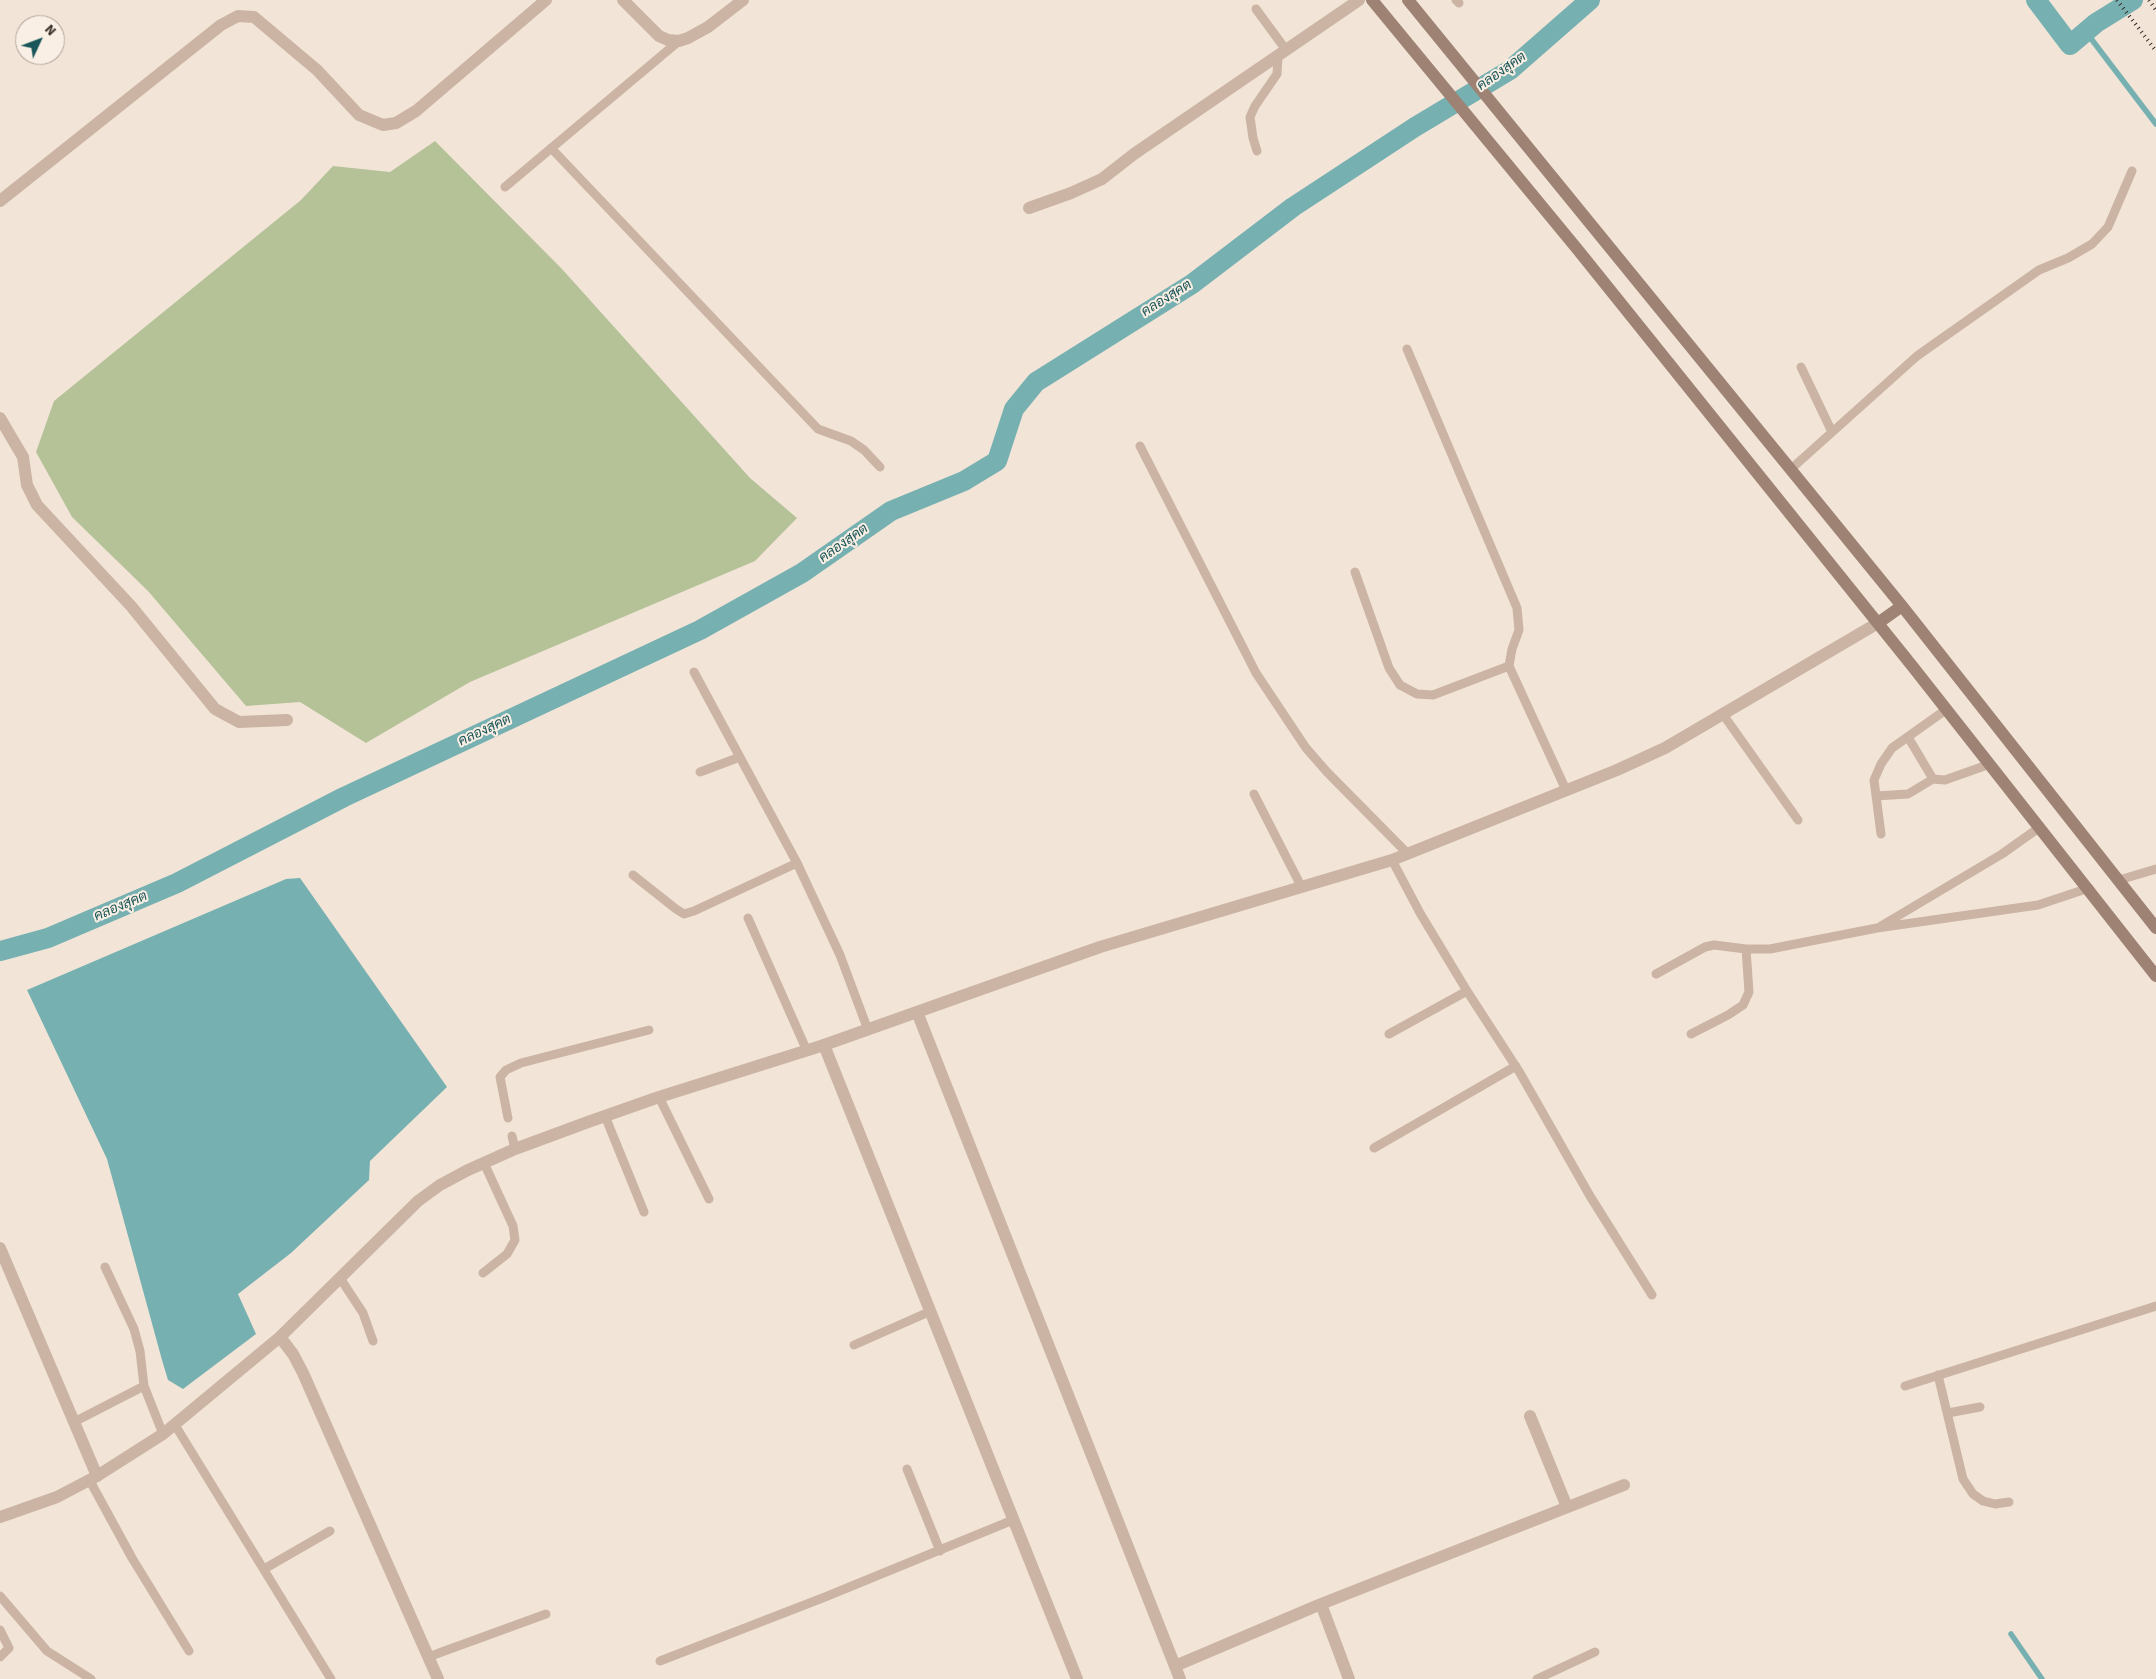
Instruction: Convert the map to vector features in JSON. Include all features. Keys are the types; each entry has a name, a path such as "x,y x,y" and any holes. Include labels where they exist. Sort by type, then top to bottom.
{"main road":[{"path":"1372,0 1578,250 1878,623 2089,888 2156,976"},
{"path":"1408,0 1902,606 2156,928"},
{"path":"1878,623 1902,606"}],"street":[{"path":"0,201 221,25 238,16 254,17 317,70 359,115 383,125 396,123 416,111 546,0"},
{"path":"623,0 659,36 668,40 679,41 708,27 743,0"},
{"path":"1029,208 1071,193 1102,178 1134,154 1359,0"},
{"path":"0,418 23,456 27,486 37,505 131,606 215,709 239,722 287,720"},
{"path":"0,1517 57,1497 94,1478 163,1434 280,1337 418,1201 440,1184 484,1163 515,1149 659,1097 807,1051 1100,947 1408,854 1665,748 1878,623"},
{"path":"918,1012 1180,1679"},
{"path":"824,1045 931,1311 1075,1679"},
{"path":"0,1248 74,1422 94,1478"},
{"path":"280,1337 293,1354 303,1373 438,1679"},
{"path":"1530,1416 1567,1507"},
{"path":"1175,1666 1321,1604 1624,1485"},
{"path":"1321,1604 1349,1679"}],"lane":[{"path":"1256,9 1282,53 1277,74 1255,106 1250,117 1253,138 1258,151"},
{"path":"506,187 679,41"},
{"path":"551,148 818,429 851,441 864,450 880,467"},
{"path":"1791,469 1917,356 2039,270 2068,258 2092,244 2108,227 2132,171"},
{"path":"1407,349 1517,608 1520,630 1512,648 1509,666 1566,790"},
{"path":"1801,367 1832,432"},
{"path":"1140,446 1256,673 1311,754 1408,854"},
{"path":"1354,572 1389,668 1400,685 1416,694 1433,695 1509,666"},
{"path":"694,672 797,863 840,955 868,1030"},
{"path":"1881,834 1874,780 1881,764 1892,748 1947,709"},
{"path":"1722,713 1798,820"},
{"path":"1908,737 1933,779"},
{"path":"700,772 740,757"},
{"path":"1876,796 1908,794 1933,779 1945,780 1990,764"},
{"path":"1254,794 1301,886"},
{"path":"1877,928 2002,854 2040,827"},
{"path":"1392,860 1420,913 1466,991 1516,1066 1590,1196 1652,1295"},
{"path":"633,875 684,914 797,863"},
{"path":"2118,880 2156,869"},
{"path":"1656,974 1705,947 1714,945 1746,949 1770,949 1877,928 2038,905 2089,888"},
{"path":"748,918 807,1051"},
{"path":"1691,1034 1743,1005 1749,992 1746,949"},
{"path":"1389,1034 1466,991"},
{"path":"508,1118 500,1077 506,1070 521,1063 650,1030"},
{"path":"1374,1148 1516,1066"},
{"path":"659,1097 709,1199"},
{"path":"605,1116 644,1212"},
{"path":"512,1136 515,1149"},
{"path":"484,1163 513,1226 515,1240 507,1254 484,1273"},
{"path":"105,1267 134,1329 140,1351 144,1386 163,1434"},
{"path":"340,1278 363,1312 373,1340"},
{"path":"1905,1386 2156,1306"},
{"path":"854,1345 931,1311"},
{"path":"1938,1375 1963,1479 1973,1494 1983,1501 1995,1504 2009,1502"},
{"path":"74,1422 144,1386"},
{"path":"1948,1413 1980,1407"},
{"path":"175,1425 331,1679"},
{"path":"907,1469 940,1551"},
{"path":"94,1478 132,1558 190,1651"},
{"path":"660,1661 940,1551 1013,1520"},
{"path":"264,1569 330,1530"},
{"path":"0,1596 47,1651 90,1679"},
{"path":"428,1657 546,1614"},
{"path":"0,1630 9,1648 0,1657"},
{"path":"1538,1679 1595,1652"}],"green space":[{"path":"435,141 562,269 750,478 797,518 755,561 470,682 366,743 300,702 246,706 148,591 72,517 36,452 54,401 301,200 333,166 390,172"}],"water":[{"path":"300,878 447,1087 370,1161 369,1180 291,1253 238,1294 256,1334 183,1389 168,1380 107,1159 27,990 286,879"}],"waterway":[{"name":"คลองสุคต","path":"0,951 48,938 177,883 344,797 700,630 802,573 891,511 964,481 997,461 1014,409 1036,382 1192,284 1293,207 1415,127 1510,70 1590,0"},
{"name":"คลองสุคต","path":"2036,0 2070,45 2096,23 2133,0"},
{"path":"2086,32 2156,124"},
{"path":"2011,1634 2042,1679"}],"railway":[{"path":"2117,0 2156,51"},
{"path":"2149,0 2156,10"}]}
